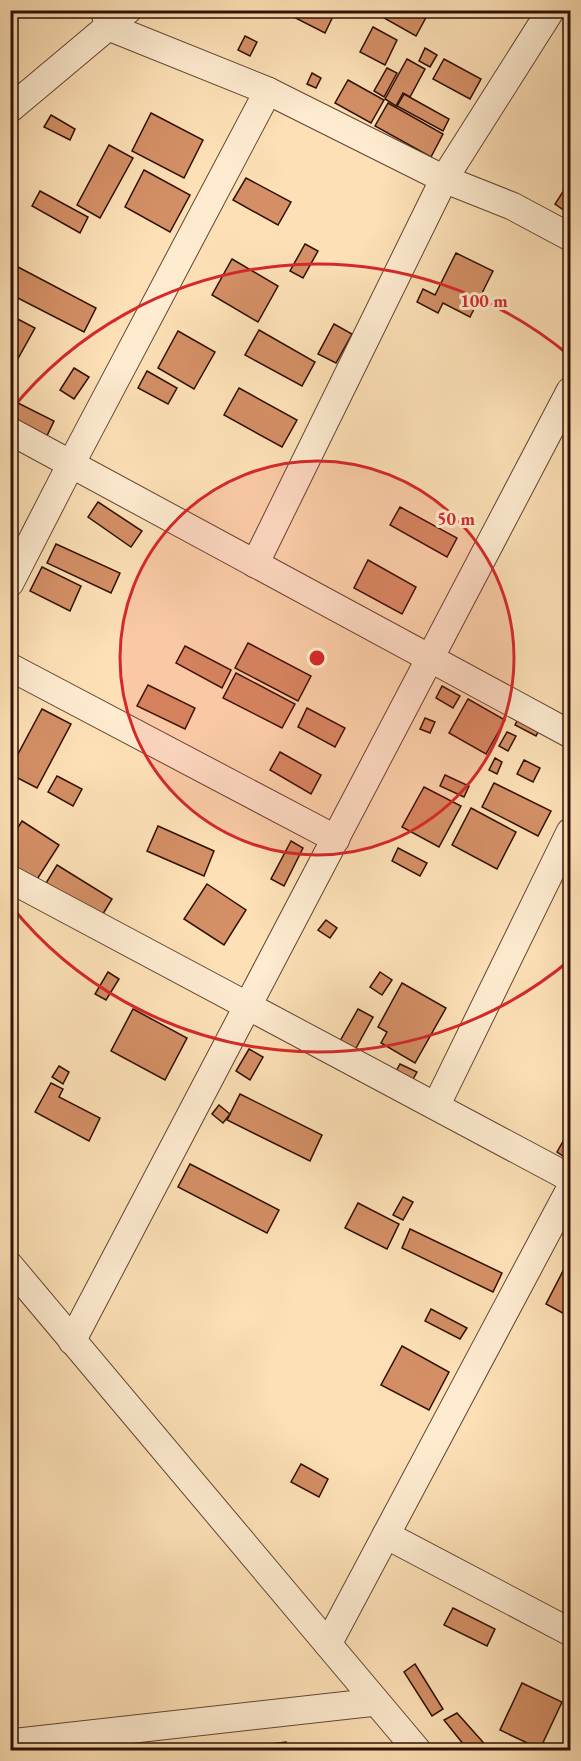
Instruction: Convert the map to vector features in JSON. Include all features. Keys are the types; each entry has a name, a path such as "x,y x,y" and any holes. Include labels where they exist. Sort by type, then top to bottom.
{"street":[{"path":"255,564 444,179 551,10"},
{"path":"10,109 113,16 444,179 512,206 570,237"},
{"path":"10,583 268,91"},
{"path":"72,1341 570,391"},
{"path":"10,431 570,734"},
{"path":"10,667 336,839"},
{"path":"436,1106 570,832"},
{"path":"10,879 570,1178"},
{"path":"328,1644 570,1190"},
{"path":"10,1266 417,1750"},
{"path":"386,1535 570,1632"},
{"path":"10,1743 64,1744 376,1702"}],"building":[{"path":"280,10 336,10 325,33"},
{"path":"370,10 427,10 429,12 416,36"},
{"path":"373,27 397,40 385,65 360,52"},
{"path":"245,36 257,42 250,56 238,50"},
{"path":"425,48 437,55 430,67 419,61"},
{"path":"407,59 425,69 410,97 403,93 396,106 385,99"},
{"path":"444,59 481,79 470,99 433,79"},
{"path":"387,68 397,73 384,97 374,91"},
{"path":"312,73 321,78 316,88 307,84"},
{"path":"348,80 384,100 371,123 335,103"},
{"path":"404,94 449,119 443,131 397,106"},
{"path":"388,103 443,134 431,157 375,126"},
{"path":"151,113 203,140 184,178 132,151"},
{"path":"51,115 75,129 70,140 44,127"},
{"path":"109,145 133,158 100,218 77,205"},
{"path":"144,170 190,195 170,232 125,207"},
{"path":"246,178 291,202 278,225 233,200"},
{"path":"566,187 570,190 570,204 565,211 555,204"},
{"path":"40,191 88,217 80,233 32,206"},
{"path":"305,244 318,251 303,278 290,271"},
{"path":"456,253 493,271 470,317 443,303 438,313 417,302 423,289 435,295"},
{"path":"232,259 278,286 258,322 212,295"},
{"path":"18,267 96,308 84,332 10,294 10,282"},
{"path":"10,315 35,328 11,371 10,370"},
{"path":"334,324 352,334 336,363 318,354"},
{"path":"259,330 315,362 302,386 245,355"},
{"path":"178,331 215,352 194,389 158,368"},
{"path":"74,368 89,377 74,399 60,390"},
{"path":"147,371 177,388 168,404 138,388"},
{"path":"239,388 297,420 282,447 224,415"},
{"path":"10,399 54,421 44,442 10,426"},
{"path":"98,502 142,531 131,547 88,517"},
{"path":"400,507 457,538 447,557 390,525"},
{"path":"56,544 120,573 111,593 47,563"},
{"path":"368,560 416,587 402,614 354,588"},
{"path":"42,567 81,586 70,611 30,591"},
{"path":"248,643 311,676 298,701 235,668"},
{"path":"185,646 231,670 222,688 176,663"},
{"path":"236,673 295,704 282,728 223,698"},
{"path":"148,685 195,708 185,729 137,706"},
{"path":"442,686 460,696 453,708 436,698"},
{"path":"468,699 505,720 486,754 449,733"},
{"path":"307,708 345,728 335,747 298,727"},
{"path":"42,709 71,724 37,788 10,774 10,769"},
{"path":"520,715 541,726 536,736 515,725"},
{"path":"425,718 435,722 430,733 420,729"},
{"path":"507,732 516,736 508,751 499,746"},
{"path":"280,752 321,775 311,794 270,770"},
{"path":"495,758 502,762 497,774 489,770"},
{"path":"524,760 540,768 533,782 517,774"},
{"path":"445,775 469,786 464,797 440,786"},
{"path":"57,776 82,789 73,806 48,792"},
{"path":"494,783 551,811 538,836 482,807"},
{"path":"424,787 461,806 439,847 402,827"},
{"path":"471,808 516,832 497,869 452,845"},
{"path":"22,821 59,845 34,884 10,869 10,840"},
{"path":"158,826 214,851 204,876 147,851"},
{"path":"291,841 303,848 284,886 271,879"},
{"path":"398,848 427,863 420,876 392,861"},
{"path":"57,865 112,899 98,922 43,888"},
{"path":"207,884 246,910 224,945 184,919"},
{"path":"326,920 337,928 330,938 318,930"},
{"path":"108,972 119,979 106,1000 95,994"},
{"path":"380,972 392,980 382,995 370,987"},
{"path":"402,983 446,1008 415,1063 381,1043 387,1032 378,1027"},
{"path":"133,1009 187,1038 165,1080 111,1051"},
{"path":"358,1009 373,1017 355,1050 340,1041"},
{"path":"249,1049 263,1057 250,1080 236,1071"},
{"path":"400,1064 417,1072 409,1086 393,1077"},
{"path":"59,1066 69,1072 63,1084 52,1077"},
{"path":"51,1083 63,1089 59,1097 100,1118 89,1141 35,1112"},
{"path":"240,1094 322,1135 310,1161 227,1120"},
{"path":"219,1105 230,1114 223,1123 212,1114"},
{"path":"570,1129 570,1158 569,1160 557,1152"},
{"path":"190,1164 279,1210 267,1233 178,1187"},
{"path":"403,1197 413,1202 403,1220 393,1215"},
{"path":"358,1203 399,1224 387,1249 345,1228"},
{"path":"410,1229 502,1273 493,1292 402,1248"},
{"path":"565,1267 570,1270 570,1317 546,1304"},
{"path":"431,1309 467,1328 460,1339 425,1321"},
{"path":"402,1346 449,1372 429,1410 381,1385"},
{"path":"301,1464 328,1479 319,1497 291,1482"},
{"path":"453,1608 495,1629 487,1646 444,1625"},
{"path":"415,1664 443,1709 432,1716 404,1672"},
{"path":"522,1683 562,1702 540,1749 500,1730"},
{"path":"457,1713 490,1750 468,1750 444,1720"},
{"path":"286,1742 287,1750 223,1750"}]}
